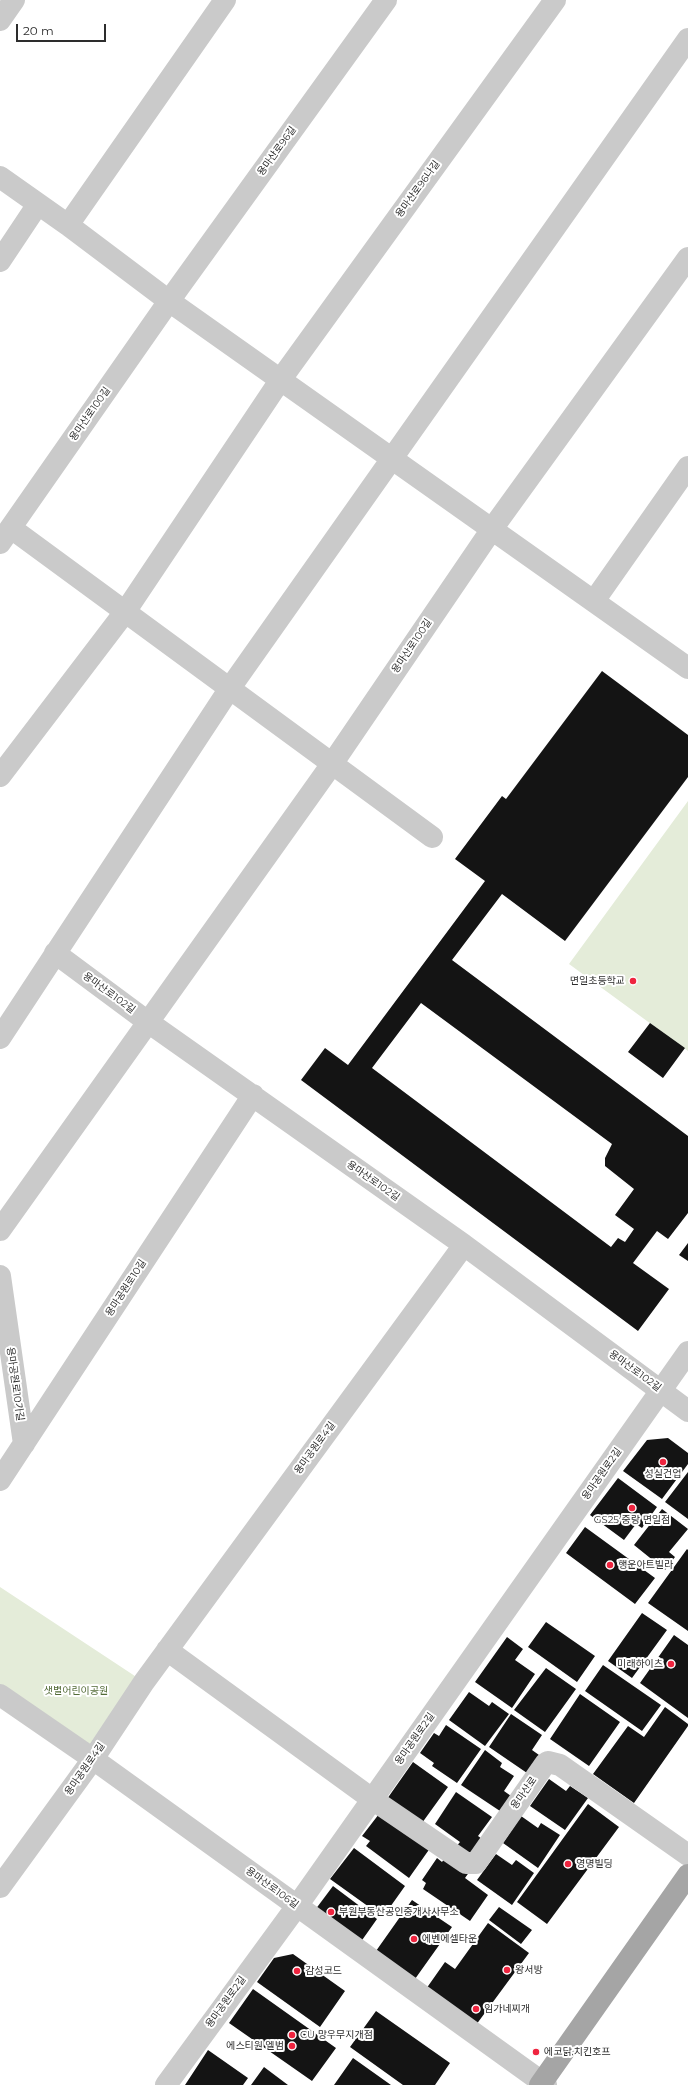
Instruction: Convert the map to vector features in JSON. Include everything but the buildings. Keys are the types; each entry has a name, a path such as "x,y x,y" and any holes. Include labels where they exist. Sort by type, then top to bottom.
{"main road":[{"path":"543,2084 688,1875"}],"street":[{"path":"0,20 14,0"},
{"path":"68,225 225,0"},
{"name":"용마산로96길","path":"169,301 386,0"},
{"name":"용마산로96나길","path":"281,379 555,0"},
{"path":"0,1038 230,688 688,39"},
{"path":"0,177 68,225 169,301 688,668"},
{"path":"0,261 38,204"},
{"name":"용마산로100길","path":"332,764 492,529 688,258"},
{"name":"용마산로100길","path":"169,301 5,536 125,612 432,836"},
{"path":"0,776 125,612 281,379"},
{"path":"594,601 688,467"},
{"path":"0,1230 332,764"},
{"name":"용마산로102길","path":"56,953 148,1022 464,1246 688,1411"},
{"name":"용마공원로10길","path":"0,1480 253,1095"},
{"name":"용마공원로4길","path":"0,1887 93,1759 167,1650 464,1246"},
{"name":"용마공원로10가길","path":"0,1276 24,1444"},
{"path":"661,1390 688,1352"},
{"name":"용마공원로2길","path":"166,2085 297,1906 661,1390"},
{"path":"167,1650 372,1799"},
{"name":"용마산로106길","path":"0,1695 93,1759 543,2084"},
{"name":"용마산로","path":"372,1799 466,1863 472,1864 476,1863 545,1764 548,1762 554,1762 688,1855"}],"green space":[{"path":"688,801 688,1051 569,964"},
{"name":"샛별어린이공원","path":"0,1587 144,1682 90,1756 0,1694"}],"place":[{"name":"면일초등학교","path":"633,981"},
{"name":"성실건업","path":"663,1462"},
{"name":"GS25 중랑 면일점","path":"632,1508"},
{"name":"행운아트빌라","path":"610,1565"},
{"name":"미래하이츠","path":"671,1664"},
{"name":"영명빌딩","path":"568,1864"},
{"name":"부원부동산공인중개사사무소","path":"331,1912"},
{"name":"에벤에셀타운","path":"414,1939"},
{"name":"왕서방","path":"507,1970"},
{"name":"감성코드","path":"297,1971"},
{"name":"임가네찌개","path":"476,2009"},
{"name":"CU 망우무지개점","path":"292,2035"},
{"name":"에스티원 엘범","path":"292,2046"},
{"name":"에코닭.치킨호프","path":"536,2052"}]}
